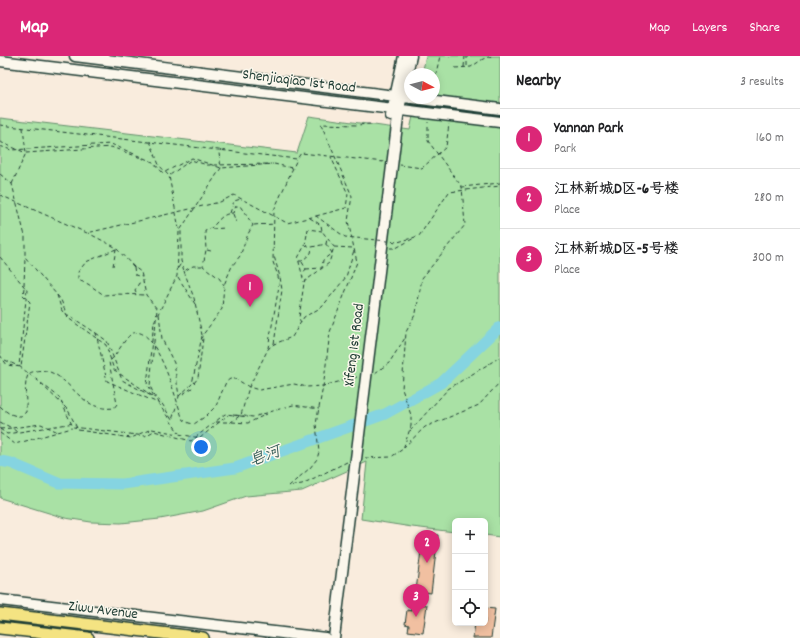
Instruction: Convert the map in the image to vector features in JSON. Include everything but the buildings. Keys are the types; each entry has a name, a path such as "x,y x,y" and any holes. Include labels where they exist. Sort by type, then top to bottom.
{"main road":[{"name":"Shenjiaqiao 1st Road","path":"75,56 500,109"},
{"name":"Xifeng 1st Road","path":"398,97 404,56"},
{"name":"Xifeng 1st Road","path":"326,638 360,406 395,109 412,56"},
{"name":"Shenjiaqiao 1st Road","path":"0,61 500,122"},
{"name":"Xifeng 1st Road","path":"363,376 382,248 389,163"},
{"name":"Xifeng 1st Road","path":"334,638 353,458"},
{"path":"0,600 326,638"},
{"name":"Ziwu Avenue","path":"0,614 203,638"},
{"name":"Ziwu Avenue","path":"0,628 88,638"}],"path":[{"path":"437,68 440,56"},
{"path":"464,68 465,56"},
{"path":"467,56 467,66"},
{"path":"455,68 464,68 467,66 471,67 483,59 492,56"},
{"path":"403,449 411,426 411,415 402,389 406,332 416,313 422,278 465,225 462,187 428,141 428,113"},
{"path":"231,422 241,415 249,387 268,348 279,286 273,262 274,210 301,153 422,168 446,147 450,116"},
{"path":"370,124 357,126 321,124 352,196 348,221 358,262 330,332 323,386 316,424 319,452 318,459 289,486 302,484 353,458 391,457 403,449 425,427 479,405 500,382"},
{"path":"0,125 221,149 297,159"},
{"path":"12,184 26,153 23,128"},
{"path":"150,141 158,163 169,176 179,229 181,230 182,262 196,306 203,341 198,378 179,396"},
{"path":"0,142 26,153 111,147 158,163"},
{"path":"0,146 11,150 111,144 153,162 163,173 192,159 207,165 273,164 293,168"},
{"path":"180,434 147,385 154,322 177,276 179,232 221,168 219,153 221,149"},
{"path":"88,232 220,202 234,195 287,223 346,208 348,194 331,156"},
{"path":"169,176 192,159"},
{"path":"213,165 221,168 273,164"},
{"path":"0,174 12,184 25,236 23,295 30,302 20,366"},
{"path":"462,187 500,182"},
{"path":"382,248 396,248 419,236 449,192 500,186"},
{"path":"0,195 88,232 116,248 134,267 141,272 146,295 157,310 150,386 156,399"},
{"path":"230,213 234,202 241,199"},
{"path":"236,222 233,213 236,206 240,206 253,225"},
{"path":"211,229 222,215 233,213"},
{"path":"316,216 345,236 398,242 416,237"},
{"path":"310,218 321,226 322,231 334,247"},
{"path":"253,225 274,224"},
{"path":"192,384 202,336 222,309 224,285 232,266 240,256 253,225"},
{"path":"203,266 206,250 205,231 225,228"},
{"path":"301,323 299,318 304,282 298,258 305,245 308,229 322,231"},
{"path":"326,244 328,238"},
{"path":"305,245 312,247 326,244"},
{"path":"326,244 332,253"},
{"path":"299,261 302,261 311,253 312,247"},
{"path":"334,247 354,248"},
{"path":"304,282 329,263 334,247"},
{"path":"113,266 116,248"},
{"path":"116,248 86,262 78,272 78,280 86,283 104,295 116,293 146,295"},
{"path":"268,348 292,337 304,317 322,307 346,277 354,248"},
{"path":"206,250 211,252"},
{"path":"322,268 323,260 332,253"},
{"path":"274,256 282,290 274,344"},
{"path":"0,257 28,290 20,366"},
{"path":"25,257 57,295 62,311 107,341 122,380 162,402 172,420"},
{"path":"302,261 306,269"},
{"path":"178,269 182,262"},
{"path":"184,271 193,266 203,266 219,278 224,285"},
{"path":"134,267 134,275 142,278"},
{"path":"302,274 306,269 322,268"},
{"path":"177,276 196,306"},
{"path":"86,283 91,282"},
{"path":"137,294 135,290 139,283 144,283"},
{"path":"278,290 281,295"},
{"path":"66,314 68,318 106,345 114,370 155,397"},
{"path":"158,314 162,339 174,363 179,396 171,422"},
{"path":"96,333 107,381 158,402"},
{"path":"30,374 45,370 54,373 92,404 107,409 114,408 117,404 110,362 131,335 141,333 152,343 159,354 170,378 183,420 194,424 206,416 216,406 226,382 230,379 236,379 249,387 258,390 294,384 308,387 323,386 375,373 389,363 406,337"},
{"path":"0,355 7,366 20,366"},
{"path":"409,431 448,389 500,357"},
{"path":"0,358 20,366 36,380 60,397 73,427"},
{"path":"0,406 6,412 15,416 21,416 26,412 26,386 30,374"},
{"path":"63,405 68,410 78,430 131,438 152,429 200,438 229,414"},
{"path":"229,414 239,417 253,417 293,405 319,409"},
{"path":"214,422 248,423 271,412"},
{"path":"0,433 15,444 73,427 145,436 154,431 191,441 225,414 253,417"},
{"path":"0,422 18,432"},
{"path":"0,429 7,434 75,423"},
{"path":"0,429 41,424 58,432"}],"green space":[{"path":"426,56 500,56 500,537 488,535 488,518 452,518 452,532 361,519 367,462 302,491 246,496 203,511 160,519 121,523 91,522 65,518 0,498 0,118 297,153 309,116 410,130 416,104 440,104 440,68 423,68"}],"waterway":[{"name":"皂河","path":"0,461 11,463 58,483 123,484 235,468 385,414 441,383 500,327"}],"place":[{"name":"Yannan Park","path":"250,307"},
{"name":"江林新城D区-6号楼","path":"427,563"},
{"name":"江林新城D区-5号楼","path":"416,617"}]}
